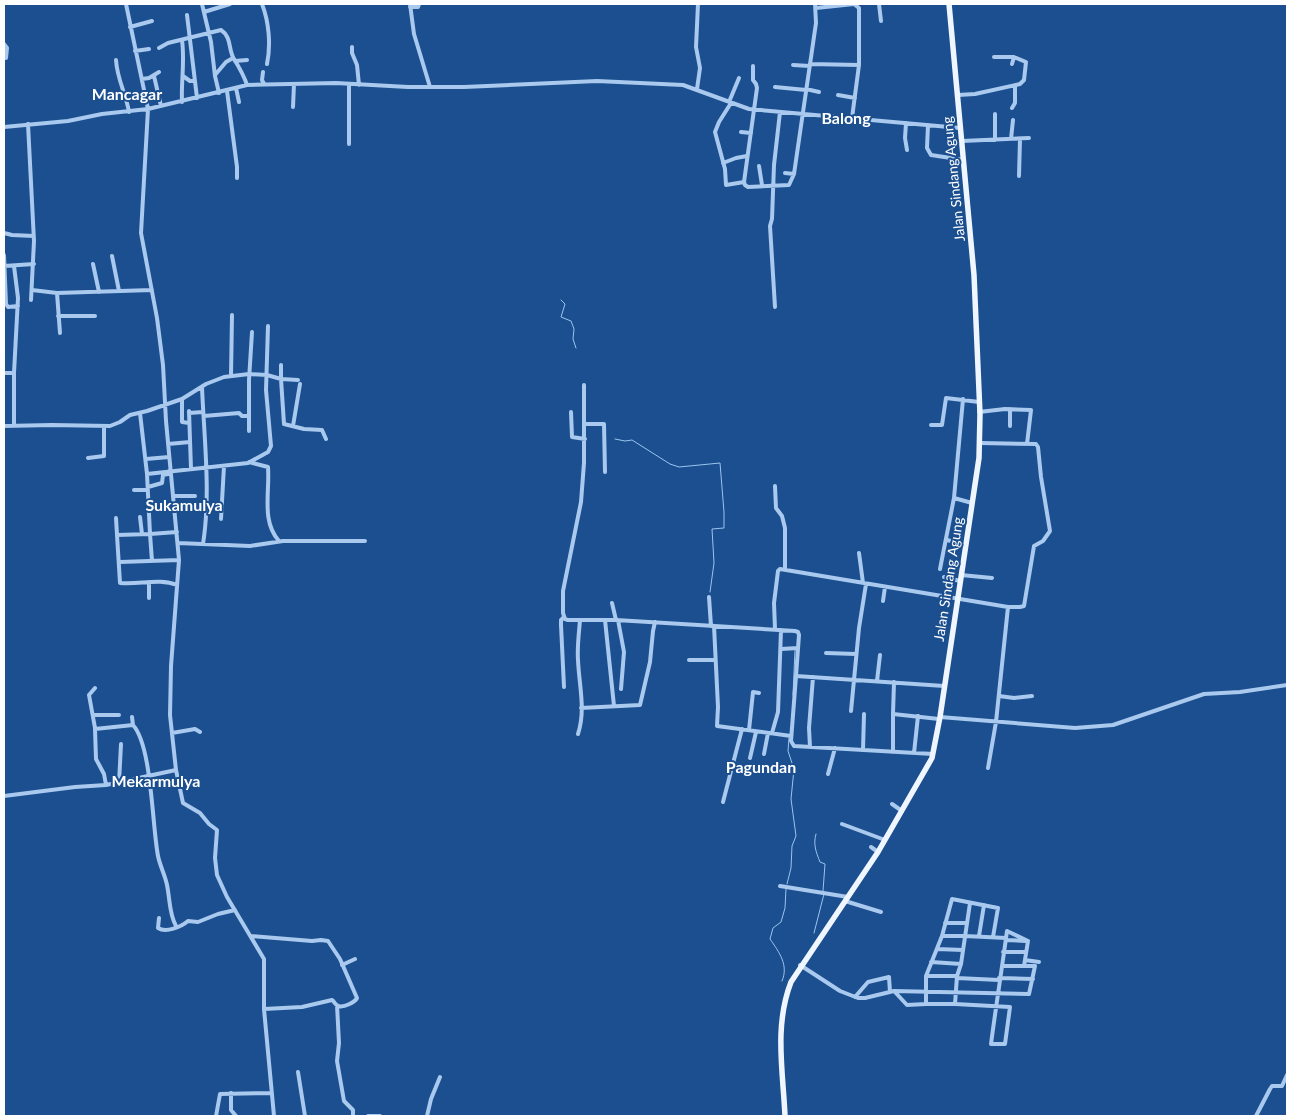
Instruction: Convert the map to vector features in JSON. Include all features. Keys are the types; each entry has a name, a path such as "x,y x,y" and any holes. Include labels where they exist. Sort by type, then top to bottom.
{"main road":[{"name":"Jalan Sindang Agung","path":"784,1116 780,1021 787,990 800,965 878,852 933,754 966,545 980,443 980,412 974,274 949,4"}],"street":[{"path":"126,4 148,109 142,234 164,365 170,471 178,544 178,585 171,666 170,715 176,770 183,802 200,813 217,830 215,848 216,868 224,890 264,959 264,1009 273,1116"},
{"path":"202,4 219,93"},
{"path":"204,12 230,4"},
{"path":"262,4 268,35 269,52 267,64"},
{"path":"419,4 418,6 410,5 414,34 430,87"},
{"path":"697,89 700,68 696,47 698,4"},
{"path":"753,66 753,80 757,85 755,110 747,156 745,186 790,185 794,174 810,65 816,6 854,4 860,10 859,65 852,118"},
{"path":"879,4 881,20"},
{"path":"187,15 198,98"},
{"path":"130,27 152,21"},
{"path":"159,48 163,45 221,30 225,32 234,60 237,62 248,85"},
{"path":"182,40 184,63 182,102"},
{"path":"4,44 7,48 6,58"},
{"path":"352,47 352,53 357,64 358,85"},
{"path":"135,51 149,49"},
{"path":"958,95 975,94 1020,84 1024,80 1026,62 1014,57 994,57"},
{"path":"1012,64 1014,57"},
{"path":"116,60 119,80 127,99 129,112"},
{"path":"215,77 226,62 247,60"},
{"path":"793,65 859,65"},
{"path":"142,79 154,77 159,72"},
{"path":"263,72 262,80 264,84"},
{"path":"182,74 190,81 195,80"},
{"path":"154,77 161,106"},
{"path":"738,78 730,103 715,132 723,163 726,185 744,182"},
{"path":"4,127 68,121 148,109 248,85 336,83 485,87 597,81 683,85 730,103 755,110 960,128"},
{"path":"293,107 294,84"},
{"path":"349,84 349,144"},
{"path":"1012,108 1015,103 1015,85"},
{"path":"775,87 819,92"},
{"path":"236,88 239,102"},
{"path":"227,91 237,178"},
{"path":"838,95 855,98"},
{"path":"775,307 770,228 780,112"},
{"path":"995,114 995,140"},
{"path":"1011,139 1013,120"},
{"path":"906,122 905,138 907,150"},
{"path":"28,124 34,236 31,300"},
{"path":"928,125 927,148 931,155 964,160"},
{"path":"741,132 751,133"},
{"path":"962,140 1029,138"},
{"path":"1019,176 1020,139"},
{"path":"723,163 738,157 747,156"},
{"path":"759,166 762,185"},
{"path":"785,173 794,174"},
{"path":"4,232 12,235 34,236"},
{"path":"4,255 6,304 8,307 18,306"},
{"path":"112,256 119,291"},
{"path":"4,266 34,264"},
{"path":"93,264 99,292"},
{"path":"14,266 18,306 15,329 14,426"},
{"path":"32,290 56,293 152,290"},
{"path":"56,293 60,333"},
{"path":"231,376 232,315"},
{"path":"58,316 94,316"},
{"path":"147,474 249,462 268,452 270,448 267,404 268,326"},
{"path":"249,431 249,374 252,332"},
{"path":"282,365 283,423 286,426 322,430 326,439"},
{"path":"4,373 14,373"},
{"path":"4,426 115,425 127,416 182,399 218,379 249,374 267,375 299,382 293,426"},
{"path":"564,687 561,620 564,617 563,591 581,502 585,439 584,384"},
{"path":"202,387 206,468 206,510 203,544"},
{"path":"931,425 942,424 946,398 979,402"},
{"path":"182,399 182,422 189,422"},
{"path":"940,569 954,498 963,399"},
{"path":"1010,409 1010,426"},
{"path":"980,412 1010,409 1031,410 1027,444"},
{"path":"191,469 189,412 204,414 239,413 242,416 249,416"},
{"path":"571,412 572,437 585,439"},
{"path":"140,413 146,460 152,561"},
{"path":"585,424 604,424 605,472"},
{"path":"88,458 104,456 104,426"},
{"path":"168,444 190,442"},
{"path":"775,629 774,603 778,571 780,569 1008,607 1020,608 1024,606 1035,545 1043,542 1050,532 1038,447 1036,444 980,443"},
{"path":"146,460 170,457"},
{"path":"249,462 268,467 268,522 272,532 279,541"},
{"path":"221,519 224,466"},
{"path":"134,490 162,483 163,476 170,471"},
{"path":"775,486 776,508 784,520 785,528 785,569"},
{"path":"174,496 195,496"},
{"path":"954,498 972,503"},
{"path":"140,517 142,534"},
{"path":"116,518 120,583 149,582 178,585"},
{"path":"118,535 177,532"},
{"path":"947,540 966,545"},
{"path":"178,544 250,546 279,541 365,541"},
{"path":"851,712 864,583 859,553"},
{"path":"120,562 179,560"},
{"path":"944,577 992,578"},
{"path":"149,582 149,598"},
{"path":"884,601 886,587"},
{"path":"709,596 713,626 718,707 717,726 792,736"},
{"path":"612,603 624,652 621,689"},
{"path":"988,768 996,722 1008,607"},
{"path":"564,617 568,620 656,622 798,632 791,743 794,746 933,754"},
{"path":"578,734 582,719 578,661 580,620"},
{"path":"604,620 614,706"},
{"path":"581,708 638,706 640,704 650,662 653,630 656,622"},
{"path":"764,754 778,712 782,649 781,630"},
{"path":"782,649 796,648"},
{"path":"826,653 856,654"},
{"path":"877,681 880,654"},
{"path":"689,660 715,660"},
{"path":"796,676 944,686"},
{"path":"810,747 809,732 813,677"},
{"path":"893,752 894,682"},
{"path":"893,714 1075,728 1110,726 1204,694 1240,692 1287,685"},
{"path":"95,688 89,695 94,716 96,759 104,774 106,785"},
{"path":"749,730 753,692 759,693"},
{"path":"999,696 1014,698 1032,696"},
{"path":"863,750 864,714"},
{"path":"94,716 119,715"},
{"path":"132,716 133,725 143,746 148,768 158,856 167,885 172,918 176,926"},
{"path":"914,753 918,716"},
{"path":"95,728 133,725"},
{"path":"172,733 195,729 200,732"},
{"path":"723,802 742,729"},
{"path":"750,758 756,732"},
{"path":"119,783 120,744"},
{"path":"828,774 835,748"},
{"path":"4,796 106,785 176,770"},
{"path":"892,804 902,811"},
{"path":"842,824 885,840"},
{"path":"871,847 878,852"},
{"path":"780,886 847,899 881,912"},
{"path":"926,1004 926,976 942,936 952,899 998,908 993,937"},
{"path":"955,1004 957,977 961,964 970,902"},
{"path":"979,936 984,905"},
{"path":"159,918 159,929 171,929 188,921 198,922 235,910"},
{"path":"945,924 967,923"},
{"path":"855,997 868,982 889,977 892,992 907,1004 955,1004 996,1007 1010,1007 1006,1044 991,1044 996,1007 998,994 999,979 1007,931 1028,941"},
{"path":"251,936 328,941 342,965 357,998 354,1002 337,1006"},
{"path":"942,936 979,936 1028,941"},
{"path":"1024,966 1028,941"},
{"path":"937,949 963,950"},
{"path":"1004,952 1026,952"},
{"path":"342,965 355,959"},
{"path":"1025,960 1039,962"},
{"path":"931,962 961,964"},
{"path":"800,965 855,997 865,998 892,992 926,991 1029,994 1036,966 1002,966"},
{"path":"926,976 1033,979"},
{"path":"264,1009 302,1007 332,1000 337,1006 339,1043 337,1061 344,1101 353,1110 353,1116"},
{"path":"298,1072 305,1116"},
{"path":"1256,1116 1272,1086 1282,1086 1287,1075"},
{"path":"427,1116 431,1099 440,1077"},
{"path":"231,1093 231,1110 236,1116"},
{"path":"216,1116 219,1094 272,1093"},
{"path":"368,1116 380,1116"}],"waterway":[{"path":"561,300 565,304 561,317 571,321 576,348"},
{"path":"615,439 632,440 670,464 679,467 720,463 724,528 712,529 714,563 710,592"},
{"path":"793,695 795,650"},
{"path":"787,884 791,868 792,846 796,836 791,799 794,769 788,751 789,738"},
{"path":"816,834 816,851 820,862 825,864 823,891"},
{"path":"782,981 784,964 770,939 773,928 781,922 785,908 786,889"},
{"path":"814,933 824,894"}],"district":[{"name":"Mancagar","path":"127,93"},
{"name":"Balong","path":"846,117"},
{"name":"Sukamulya","path":"184,504"},
{"name":"Pagundan","path":"761,766"},
{"name":"Mekarmulya","path":"156,780"}]}
